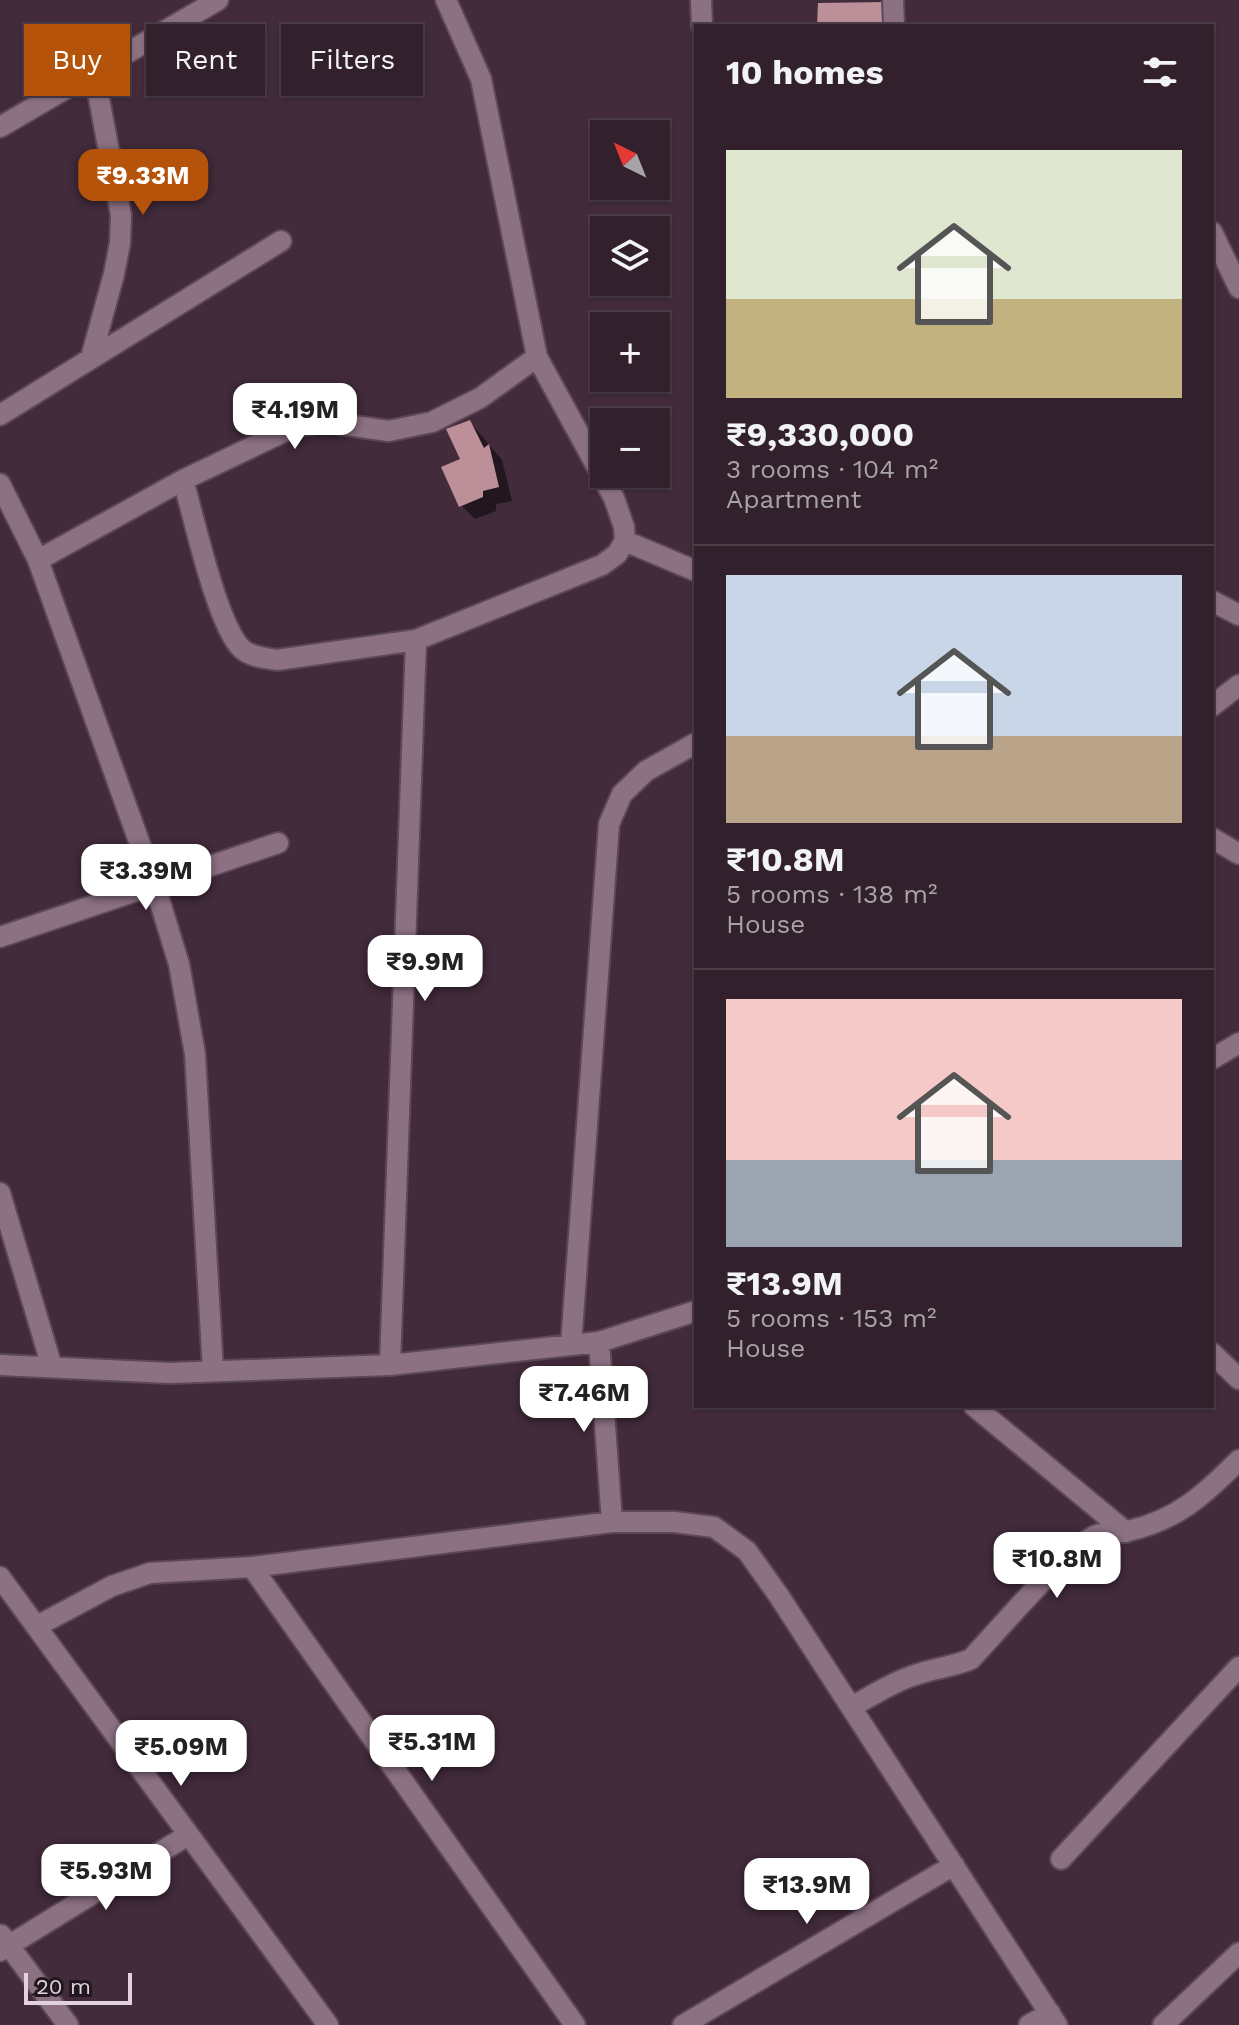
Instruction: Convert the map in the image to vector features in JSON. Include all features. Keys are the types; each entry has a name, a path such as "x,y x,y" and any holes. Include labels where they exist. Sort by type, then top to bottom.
{"street":[{"path":"130,51 218,0"},
{"path":"183,480 225,624 244,651 277,660 416,640 602,565 617,554 625,541 624,527 614,498 537,357 481,79 446,0"},
{"path":"701,0 702,24"},
{"path":"893,0 894,24"},
{"path":"0,127 53,96"},
{"path":"91,358 114,274 121,215 99,96"},
{"path":"1214,236 1239,288"},
{"path":"0,415 281,241"},
{"path":"38,560 183,480 296,426 325,422 389,431 432,422 480,398 537,357"},
{"path":"0,484 38,560 155,886 179,964 195,1054 213,1371"},
{"path":"625,541 694,570"},
{"path":"1214,602 1239,615"},
{"path":"390,1365 416,640"},
{"path":"1214,704 1239,685"},
{"path":"571,1345 609,824 622,794 646,771 694,744"},
{"path":"675,755 694,765"},
{"path":"1214,839 1239,854"},
{"path":"0,937 278,843"},
{"path":"1214,1057 1239,1043"},
{"path":"0,1193 52,1367"},
{"path":"0,1365 170,1373 390,1365 599,1342 694,1312"},
{"path":"599,1342 612,1522"},
{"path":"1214,1355 1239,1379"},
{"path":"976,1408 1126,1532"},
{"path":"851,1707 898,1681 971,1659 1074,1550 1097,1535 1126,1532 1170,1518 1210,1488 1239,1460"},
{"path":"37,1626 112,1586 150,1573 252,1567 612,1522 674,1522 714,1527 747,1551 1054,2019 1029,2025"},
{"path":"252,1567 575,2025"},
{"path":"0,1577 328,2025"},
{"path":"1061,1859 1239,1667"},
{"path":"68,2025 3,1944 188,1835"},
{"path":"683,2025 954,1865"},
{"path":"1163,2025 1239,1953"}],"building":[{"path":"884,2 884,24 817,24 818,3"},
{"path":"470,420 484,448 489,444 499,487 483,491 483,497 459,507 441,467 460,459 446,429"}]}
